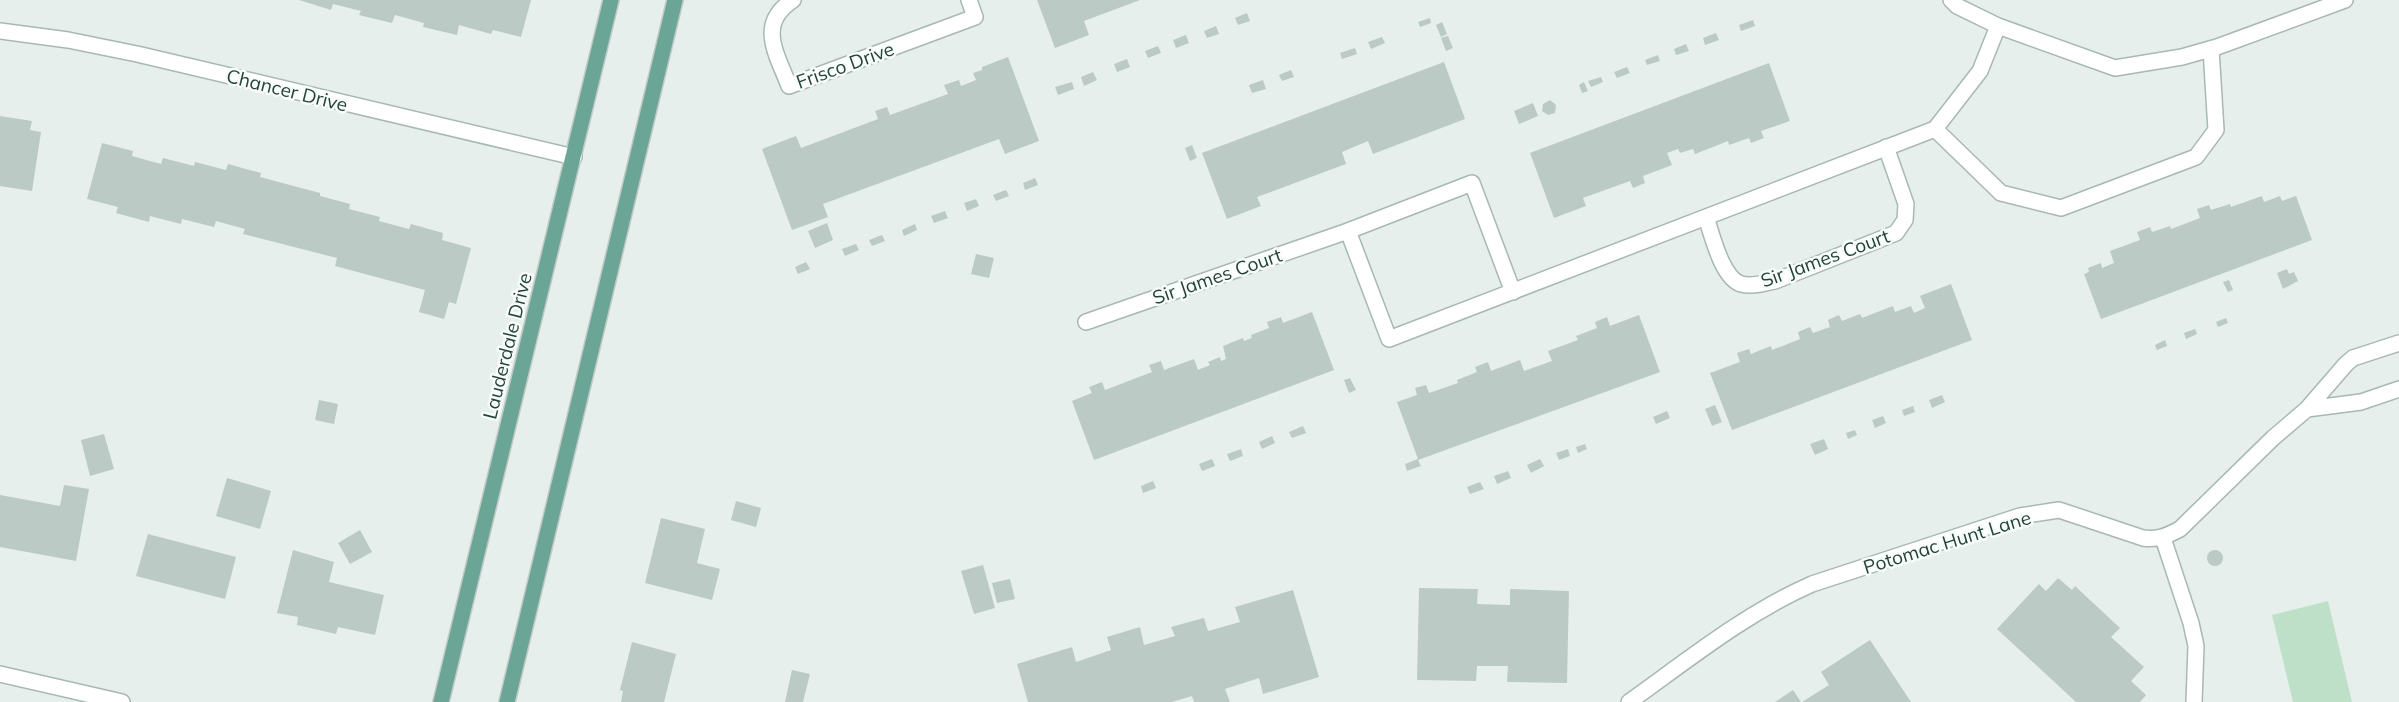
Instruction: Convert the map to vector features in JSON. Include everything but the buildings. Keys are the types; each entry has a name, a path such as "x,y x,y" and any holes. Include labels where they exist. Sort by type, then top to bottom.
{"main road":[{"name":"Lauderdale Drive","path":"441,702 612,0"},
{"path":"507,702 675,0"}],"street":[{"name":"Frisco Drive","path":"793,0 782,7 772,21 771,37 789,86 975,17 969,0"},
{"path":"1951,0 1957,6 1998,26 2115,68 2211,49 2345,0"},
{"path":"1348,231 1390,339 1935,128 1980,71 1998,26"},
{"name":"Chancer Drive","path":"0,31 68,40 137,54 574,157"},
{"path":"1935,128 2001,193 2061,208 2196,157 2216,130 2211,49"},
{"name":"Sir James Court","path":"1706,217 1724,267 1731,278 1741,284 1758,285 1775,281 1878,242 1896,233 1905,220 1906,204 1886,147"},
{"name":"Sir James Court","path":"1086,322 1348,231 1472,183 1513,292"},
{"path":"2194,702 2196,646 2191,623 2163,538 2180,530 2273,438 2307,409 2353,358 2399,344"},
{"path":"2307,409 2361,402 2399,389"},
{"name":"Potomac Hunt Lane","path":"1629,702 1754,614 1789,594 1812,584 2020,516 2058,510 2142,538 2153,540 2163,538"},
{"path":"0,674 122,702"}],"green space":[{"path":"2328,601 2352,702 2293,702 2272,615"}]}
